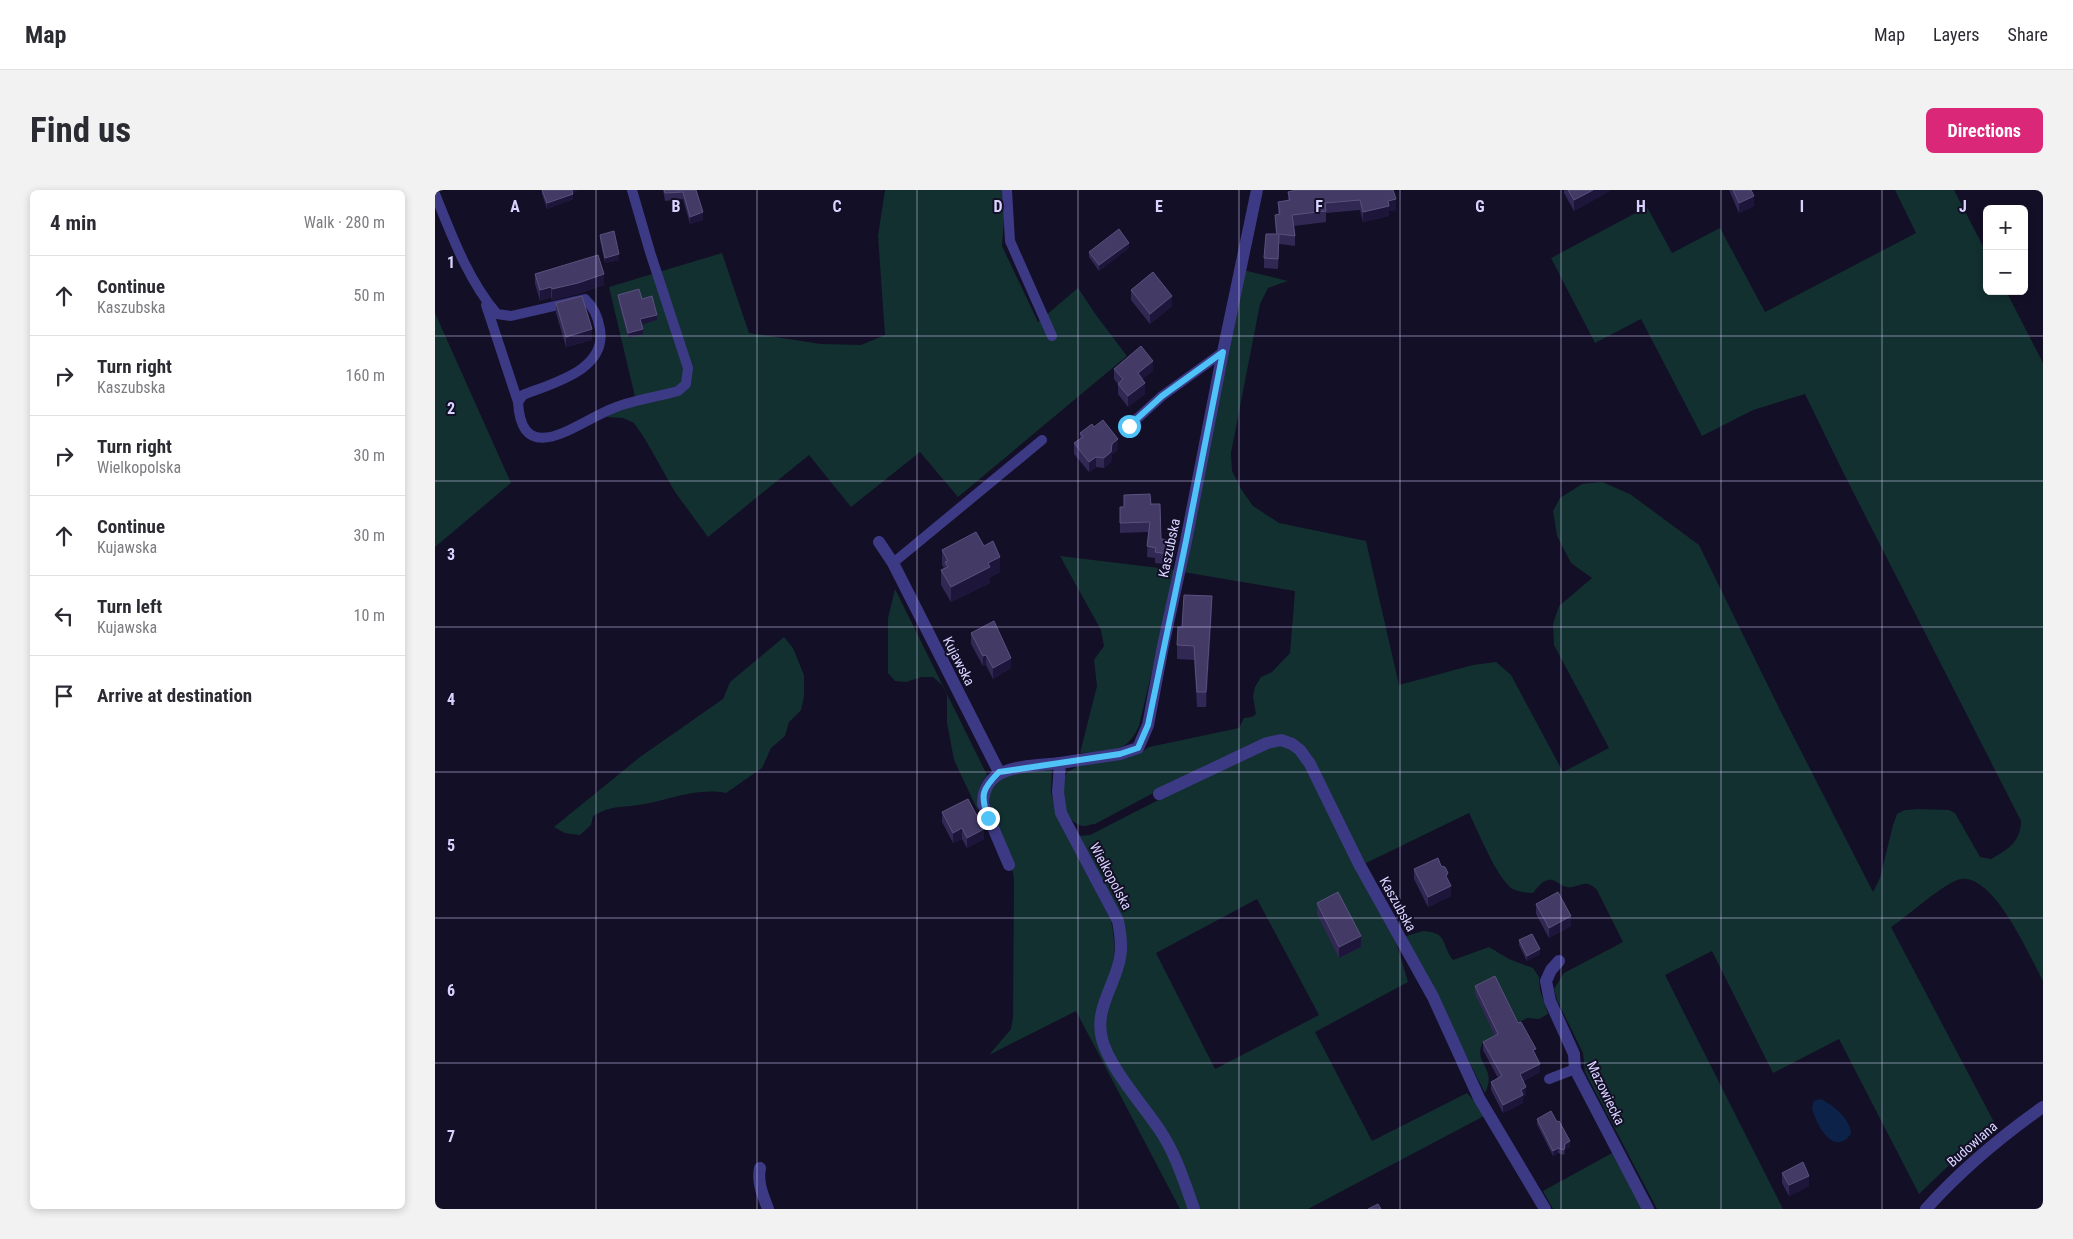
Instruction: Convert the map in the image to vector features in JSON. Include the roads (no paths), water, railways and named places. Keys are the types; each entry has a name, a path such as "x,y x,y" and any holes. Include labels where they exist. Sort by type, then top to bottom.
{"street":[{"name":"Kaszubska","path":"1060,763 1120,754 1138,748 1150,717 1257,190"},
{"name":"Kujawska","path":"879,542 893,563 999,772"},
{"name":"Kaszubska","path":"1159,794 1267,743 1281,740 1300,750 1319,781 1364,873 1429,989 1479,1098 1545,1209"},
{"path":"1009,865 983,804 983,794 988,783 999,772 1060,763"},
{"name":"Wielkopolska","path":"1060,763 1057,792 1061,813 1118,921 1121,936 1119,966 1100,1016 1102,1041 1135,1096 1170,1147 1188,1187 1194,1209"},
{"name":"Mazowiecka","path":"1559,961 1551,970 1546,981 1550,1001 1574,1054 1575,1069 1648,1209"},
{"name":"Budowlana","path":"1926,1209 1966,1167 1993,1144 2043,1107"},
{"path":"760,1168 758,1176 760,1188 768,1209"}],"lane":[{"path":"435,194 459,251 484,300 518,402 519,417 524,430 532,436 542,438 555,436 614,407 678,391 686,384 687,368 632,190"},
{"path":"1007,190 1010,241 1052,336"},
{"path":"484,300 497,314 511,316 585,299 592,305 598,319 601,338 598,354 589,366 523,395 518,402"},
{"path":"1129,426 1162,396 1223,352"},
{"path":"893,563 1042,440"},
{"path":"1549,1080 1575,1069"}],"water":[{"path":"1820,1099 1836,1109 1848,1123 1851,1134 1844,1140 1838,1142 1832,1140 1821,1129 1812,1107 1814,1101"}]}
